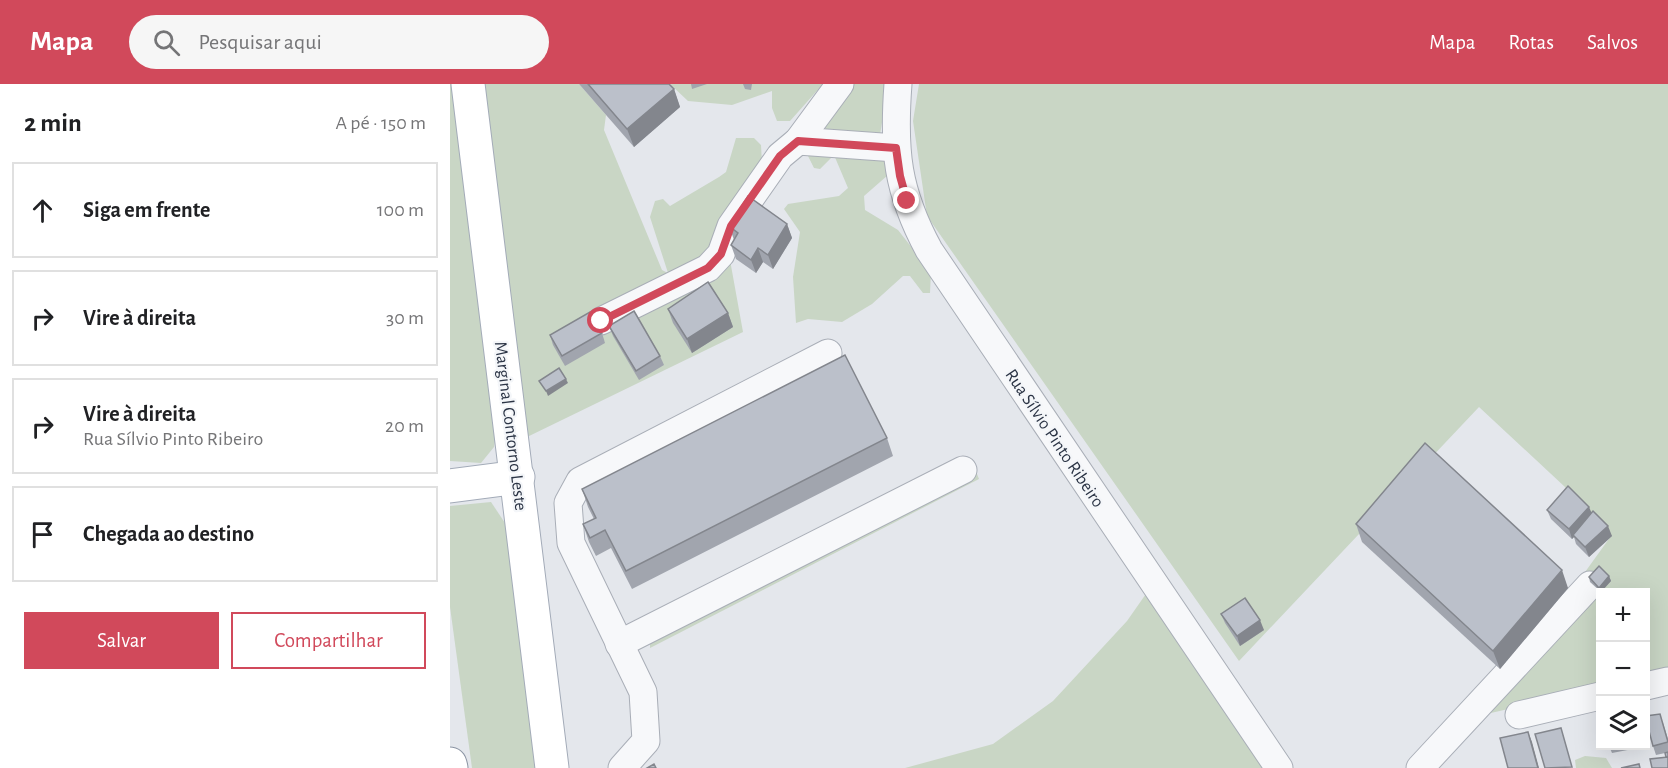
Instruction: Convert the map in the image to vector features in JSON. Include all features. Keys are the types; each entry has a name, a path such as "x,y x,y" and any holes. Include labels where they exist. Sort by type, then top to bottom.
{"main road":[{"name":"Marginal Contorno Leste","path":"468,84 552,768"},
{"path":"460,485 518,477"}],"street":[{"path":"601,321 708,268 721,254 731,226 780,156 798,141 840,84"},
{"name":"Rua Sílvio Pinto Ribeiro","path":"898,84 895,122 900,176 915,224 929,250 1279,768"},
{"path":"798,141 896,148"},
{"path":"622,768 646,741 642,692 571,543 568,503 580,481 828,353"},
{"path":"620,644 963,470"},
{"path":"1420,768 1590,585"},
{"path":"1650,685 1668,681"},
{"path":"1519,715 1596,697"}],"green space":[{"path":"450,84 457,84 499,416 494,447 481,463 450,461"},
{"path":"484,84 579,84 606,115 604,130 662,270 668,273 650,217 655,201 663,199 670,206 719,177 726,172 736,138 754,138 761,145 762,163 730,260 743,332 525,438"},
{"path":"670,84 823,84 790,121 777,121 772,108 772,91 732,105 688,101"},
{"path":"848,84 888,84 880,135 826,130 823,123"},
{"path":"919,84 1668,84 1668,672 1650,676 1650,588 1596,588 1596,689 1482,715 1611,536 1565,487 1479,407 1239,661 927,216 913,121"},
{"path":"819,149 886,161 888,175 864,196 865,210 898,230 931,272 930,293 923,293 910,276 903,276 872,304 842,322 808,319 796,323 793,277 800,232 784,209 788,204 839,196 848,188 834,155 820,169 814,168 808,156"},
{"path":"975,469 979,479 650,648 650,634"},
{"path":"491,502 511,532 543,768 472,768 450,607 450,506"},
{"path":"1148,591 1271,768 905,768 993,744 1053,701 1127,621"},
{"path":"1585,756 1606,758 1612,768 1576,768 1575,760"}],"building":[{"path":"588,84 669,84 674,89 627,129"},
{"path":"748,196 787,224 768,255 758,248 751,260 731,245 738,233 729,226"},
{"path":"708,282 728,313 687,339 668,309"},
{"path":"634,311 660,356 636,371 609,326"},
{"path":"590,312 602,333 562,356 550,335"},
{"path":"845,355 887,438 626,571 605,530 590,538 583,524 596,518 582,489"},
{"path":"559,368 566,379 546,391 539,381"},
{"path":"1425,443 1562,570 1493,651 1356,524"},
{"path":"1568,486 1589,507 1569,529 1547,510"},
{"path":"1593,511 1608,526 1585,547 1573,535"},
{"path":"1599,566 1609,576 1599,588 1589,577"},
{"path":"1245,598 1260,620 1237,636 1221,614"},
{"path":"1660,714 1668,742 1653,746 1650,735 1650,715"},
{"path":"1561,728 1572,767 1545,768 1535,734"},
{"path":"1528,732 1538,768 1508,768 1500,738"},
{"path":"1668,757 1668,768 1652,768 1650,759"},
{"path":"1639,764 1640,768 1621,768"}],"route":[{"path":"601,321 708,268 721,254 731,226 780,156 798,141 896,148 907,201"}]}
